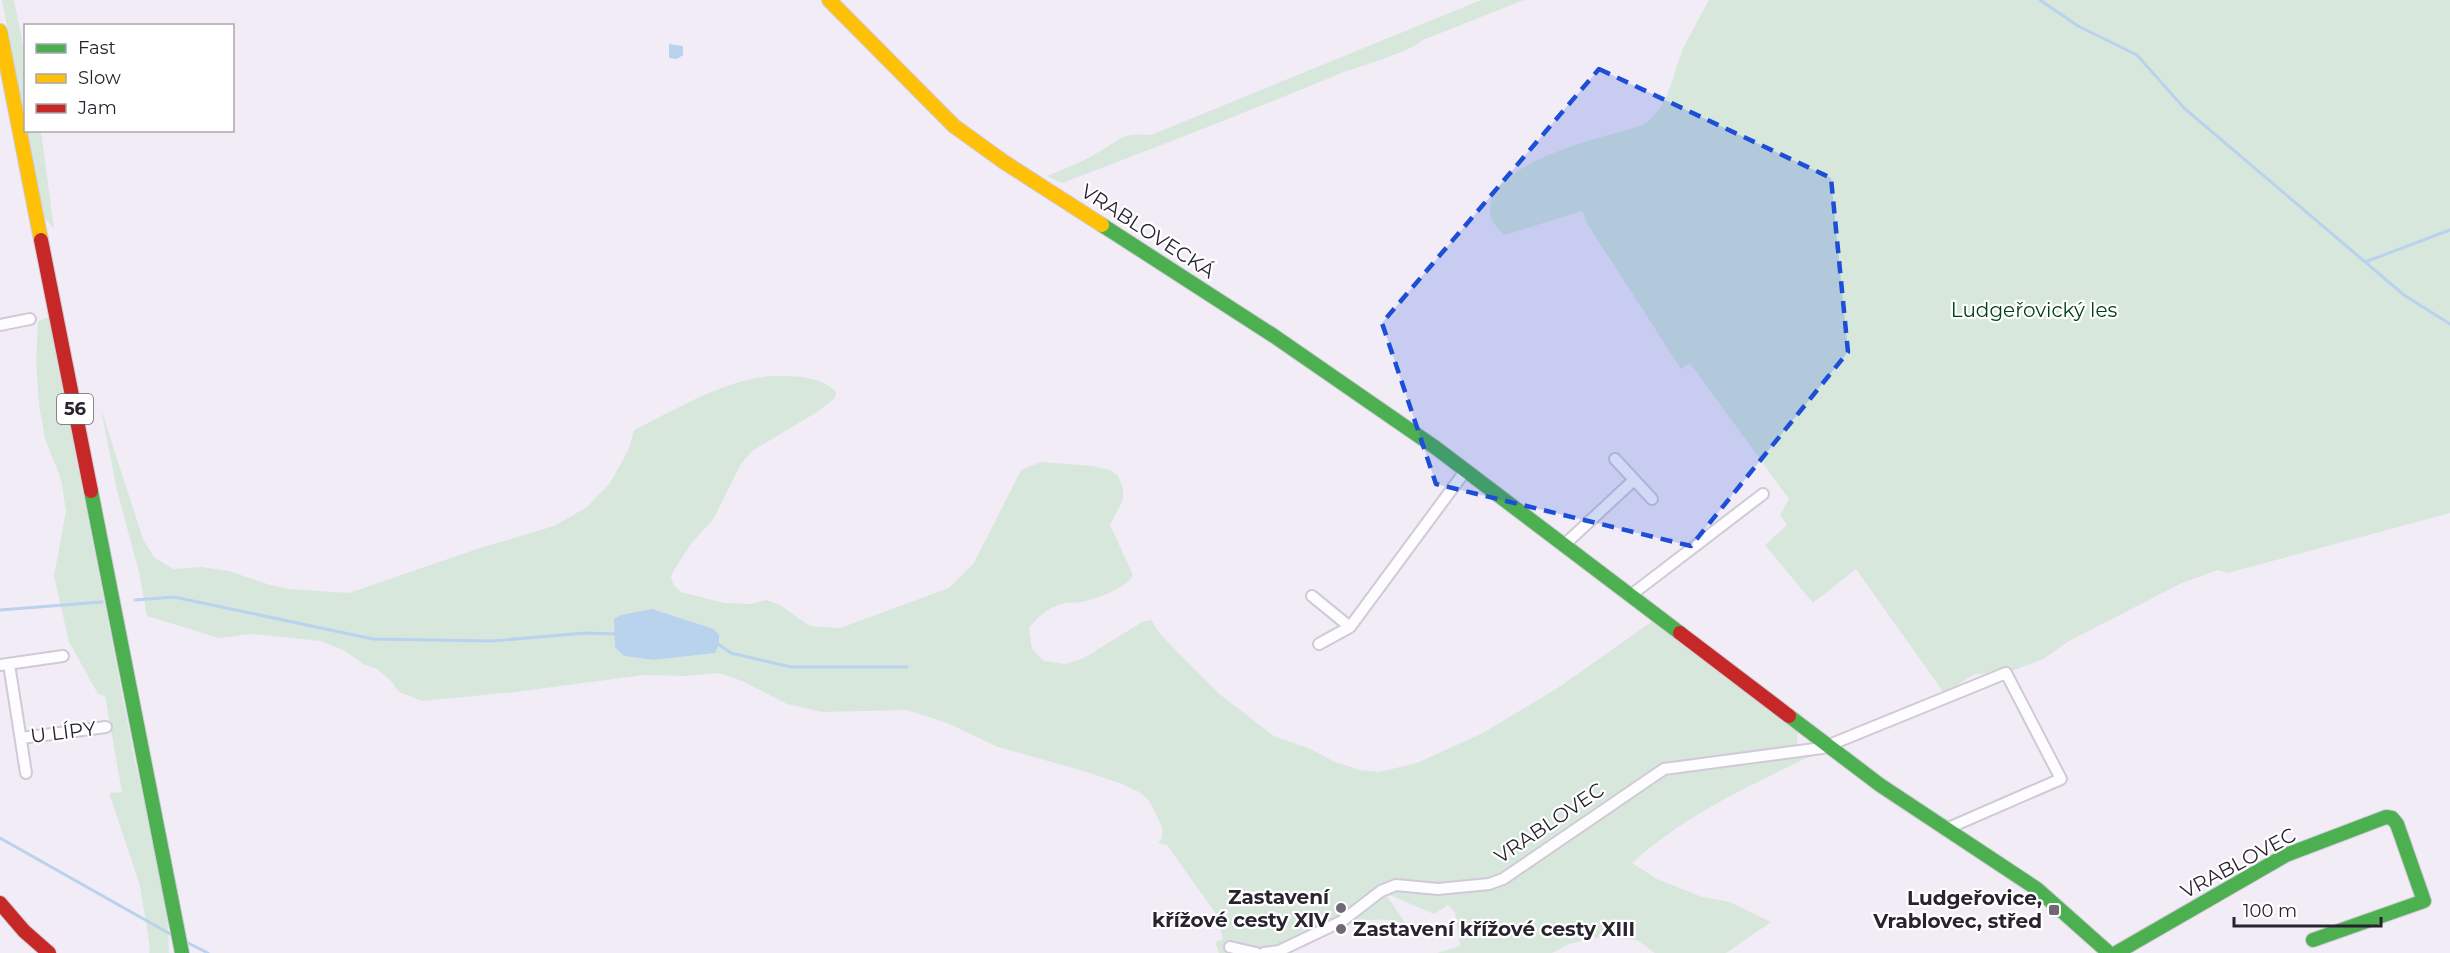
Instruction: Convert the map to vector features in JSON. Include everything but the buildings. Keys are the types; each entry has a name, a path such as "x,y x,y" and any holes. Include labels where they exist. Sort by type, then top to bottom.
{"street":[{"name":"VRABLOVECKÁ","path":"829,0 954,126 1004,162 1283,342 1466,470"},
{"name":"56","path":"0,31 181,951"},
{"path":"0,325 30,319"},
{"path":"1615,459 1652,499"},
{"path":"1319,644 1350,627 1466,470 1880,784 2037,889 2109,953"},
{"path":"1564,545 1634,480"},
{"path":"1631,595 1763,494"},
{"path":"1312,596 1350,627"},
{"path":"26,773 21,738 4,665 63,656"},
{"name":"VRABLOVEC","path":"1264,953 1279,951 1342,921 1381,891 1396,885 1438,890 1489,884 1503,879 1664,769 1822,748 2006,673 2061,779 1946,830"},
{"name":"U LÍPY","path":"21,738 106,727"},
{"name":"VRABLOVEC","path":"2116,953 2286,855 2386,817 2392,818 2397,824 2424,901 2313,940"},
{"path":"0,903 24,932 49,953"},
{"path":"1230,947 1256,953"}],"highlighted area":[{"path":"1599,69 1831,178 1848,352 1691,546 1436,484 1382,323"}],"green space":[{"path":"2,0 14,0 24,50 24,116"},
{"path":"1481,0 1524,0 1423,40 1395,55 1339,74 1062,183 1047,176 1083,160 1120,138 1140,134 1151,135"},
{"name":"Ludgeřovický les","path":"1709,0 2450,0 2450,513 2228,573 2218,570 2182,583 2069,641 2043,659 2006,673 1975,674 1944,693 1856,569 1813,603 1765,545 1787,525 1780,515 1789,499 1690,363 1681,369 1588,225 1582,211 1505,235 1494,223 1490,212 1496,191 1510,176 1530,164 1579,144 1643,125 1652,118 1669,91 1683,49"},
{"path":"27,132 41,132 54,229 45,218"},
{"path":"49,317 134,756 161,879 169,953 149,953 140,886 109,793 122,792 105,696 98,694 69,642 54,576 66,511 61,479 45,439 39,405 36,360 38,321"},
{"path":"787,376 814,379 836,392 835,398 817,412 752,451 741,464 714,518 691,544 674,570 671,577 674,586 681,592 724,603 749,604 767,600 780,605 810,626 840,628 949,588 974,563 1021,470 1041,462 1092,466 1110,470 1118,476 1123,488 1123,500 1110,525 1133,575 1124,585 1110,593 1088,601 1052,607 1029,628 1032,649 1044,661 1065,664 1084,658 1142,622 1151,620 1161,635 1218,693 1274,736 1310,749 1335,762 1360,770 1379,772 1417,763 1483,733 1556,689 1654,620 1798,731 1796,754 1823,750 1699,814 1676,828 1632,863 1657,879 1702,897 1730,902 1771,922 1726,953 1655,953 1637,940 1607,937 1590,938 1567,945 1552,953 1437,953 1460,946 1455,912 1448,905 1434,914 1385,893 1406,924 1388,920 1358,922 1289,952 1219,953 1215,942 1223,939 1216,914 1167,845 1158,843 1162,838 1162,827 1150,802 1139,792 1087,772 998,747 947,723 907,710 823,712 787,704 742,681 719,673 687,676 644,675 515,692 422,701 399,692 391,681 377,669 321,641 251,634 219,638 147,616 139,572 117,491 101,409 143,539 154,557 173,569 201,567 229,571 289,589 349,593 477,549 554,526 587,507 610,483 628,451 634,430 718,389 753,379","holes":["652,609 714,629 715,653 653,660 625,656"]}],"water":[{"path":"669,44 683,46 683,55 677,59 669,58"},
{"path":"652,609 714,629 719,635 719,644 715,653 653,660 624,656 615,647 614,619 621,615"}],"waterway":[{"path":"2040,0 2078,26 2137,55 2184,108 2404,295 2450,324"},
{"path":"2365,262 2450,230"},
{"path":"135,600 174,597 373,639 492,641 585,633 616,634"},
{"path":"0,610 102,602"},
{"path":"718,644 731,653 791,667 907,667"},
{"path":"0,838 172,935"},
{"path":"186,942 208,953"}],"traffic: fast":[{"path":"1102,225 1274,336 1436,448 1680,633"},
{"path":"91,491 182,953"},
{"path":"1789,716 1880,785 2037,889 2109,953"},
{"path":"2116,953 2286,855 2386,817 2392,818 2397,824 2424,901 2313,940"}],"traffic: slow":[{"path":"829,0 954,126 1004,162 1102,225"},
{"path":"0,31 41,240"}],"traffic: jam":[{"path":"41,240 91,491"},
{"path":"1680,633 1789,716"},
{"path":"0,903 24,931 49,953"}],"place":[{"name":"Zastavení křížové cesty XIV","path":"1341,908"},
{"name":"Ludgeřovice, Vrablovec, střed","path":"2054,910"},
{"name":"Zastavení křížové cesty XIII","path":"1341,929"}]}
